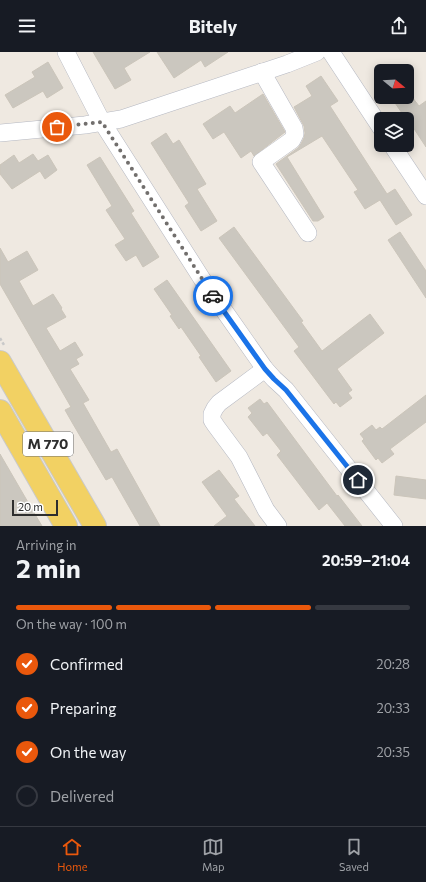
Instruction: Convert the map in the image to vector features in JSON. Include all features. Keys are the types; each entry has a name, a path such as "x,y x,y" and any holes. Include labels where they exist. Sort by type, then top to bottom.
{"main road":[{"name":"M 770","path":"0,362 95,526"},
{"name":"M 770","path":"0,411 66,526"}],"street":[{"path":"66,52 102,122 202,279 265,369 286,390 394,526"},
{"path":"0,133 121,119 293,62 317,52"},
{"path":"331,52 374,117"},
{"path":"262,72 296,134 292,140 261,162 308,233"},
{"path":"397,152 426,196"},
{"path":"265,369 219,403 212,414 212,420 239,457 266,510 278,526"}],"building":[{"path":"93,52 150,52 124,68 131,80 115,89"},
{"path":"157,52 228,52 205,67 201,60 174,78"},
{"path":"48,62 63,88 47,98 43,91 13,108 5,95 35,77 32,72"},
{"path":"321,76 338,101 330,106 387,194 395,189 412,215 396,225 380,200 365,209 354,192 358,190 322,136 287,157 324,217 318,221 313,221 276,164 298,148 301,144 305,133 304,126 294,107 312,96 306,86"},
{"path":"263,94 285,132 254,156 251,151 241,158 224,132 213,139 203,124 230,106 235,113"},
{"path":"414,100 419,106 426,101 426,147 414,129 414,112 401,112 396,104 414,104"},
{"path":"166,133 173,144 179,140 206,184 197,189 217,221 201,231 185,206 189,203 151,143"},
{"path":"33,154 38,161 48,155 57,170 45,179 40,171 12,189 0,174 0,165 14,155 19,163"},
{"path":"100,157 134,211 131,213 159,257 143,267 136,255 126,261 115,245 125,239 106,210 112,206 87,165"},
{"path":"234,227 303,321 301,322 322,351 370,314 384,333 337,369 352,390 348,393 352,398 340,407 336,402 334,404 294,351 299,347 219,238"},
{"path":"400,232 426,271 426,298 388,240"},
{"path":"0,248 8,262 27,251 38,270 19,281 33,306 53,294 62,308 61,309 66,317 46,328 60,351 75,342 83,355 76,359 79,364 70,369 89,400 83,403 111,452 117,449 160,526 140,526 112,477 106,480 73,424 65,410 71,407 0,284"},
{"path":"167,280 231,371 216,382 199,357 201,356 181,327 179,329 170,316 172,315 154,289"},
{"path":"426,395 426,422 390,449 394,454 382,463 378,458 376,460 362,441 364,439 360,434 372,425 376,430 380,427 382,429"},
{"path":"260,399 264,404 267,402 337,496 338,495 362,526 345,526 327,503 319,510 277,455 281,451 267,433 263,436 248,417 252,413 248,408"},
{"path":"0,454 36,516 42,526 0,526"},
{"path":"219,470 239,496 234,499 255,526 214,526 227,516 202,482"},
{"path":"396,476 426,480 426,499 394,495"}],"way so far":[{"path":"57,127 102,122 213,296"}],"route":[{"path":"213,296 265,369 286,390 358,480"}]}
